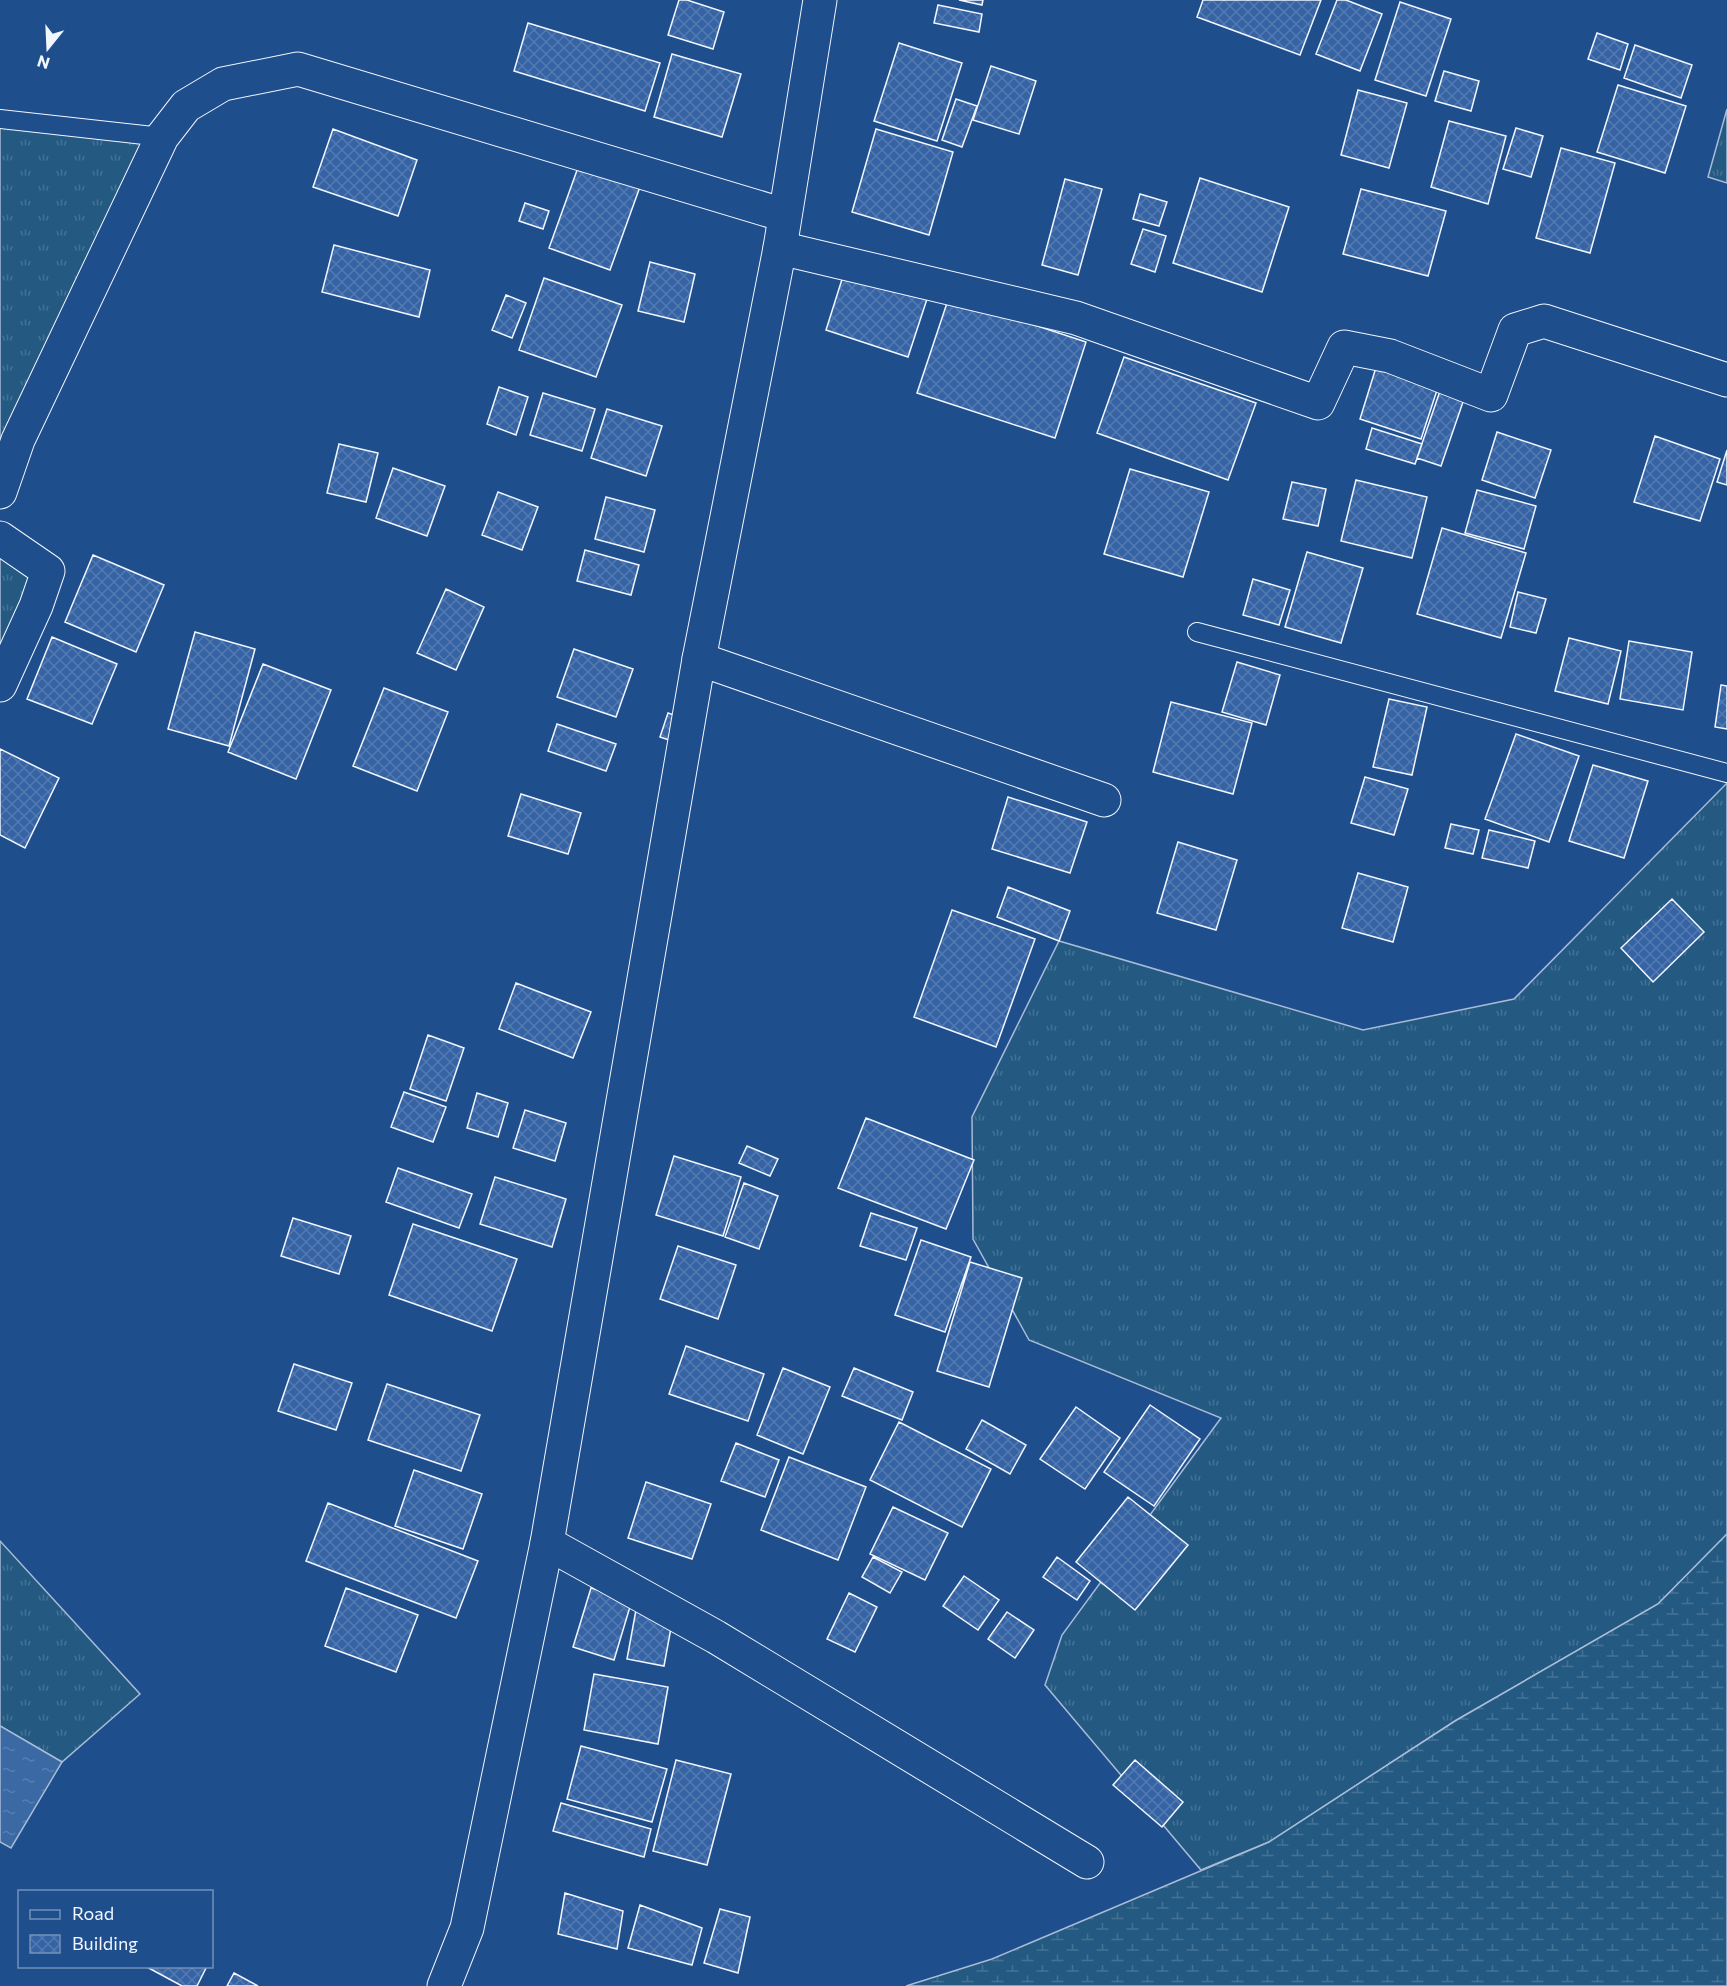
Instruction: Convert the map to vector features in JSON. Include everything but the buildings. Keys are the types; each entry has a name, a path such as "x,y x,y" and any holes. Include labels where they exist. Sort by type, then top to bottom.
{"street":[{"path":"444,1986 466,1928 546,1543 699,659 780,248 820,0"},
{"path":"0,492 18,440 162,136 186,106 223,84 298,69 784,215"},
{"path":"780,248 1076,318 1318,403 1344,347 1390,356 1491,395 1515,330 1544,321 1727,380"},
{"path":"0,538 48,571 36,606 0,685"},
{"path":"699,659 1104,800"},
{"path":"546,1543 716,1637 1087,1863"}],"lane":[{"path":"0,119 162,136"},
{"path":"1197,632 1727,773"}],"green space":[{"path":"1727,109 1727,183 1708,177"},
{"path":"0,119 162,137 0,500"},
{"path":"0,538 48,571 0,685"},
{"path":"1727,783 1727,1534 1658,1604 1455,1721 1269,1842 1201,1870 1045,1685 1062,1635 1221,1418 1029,1340 973,1239 972,1117 1059,941 1363,1030 1514,999"},
{"path":"1727,1534 1727,1986 906,1986 992,1959 1269,1842 1455,1721 1658,1604"},
{"path":"0,1541 140,1694 62,1762 0,1726"}],"water":[{"path":"0,1726 62,1762 11,1848 0,1842"}]}
